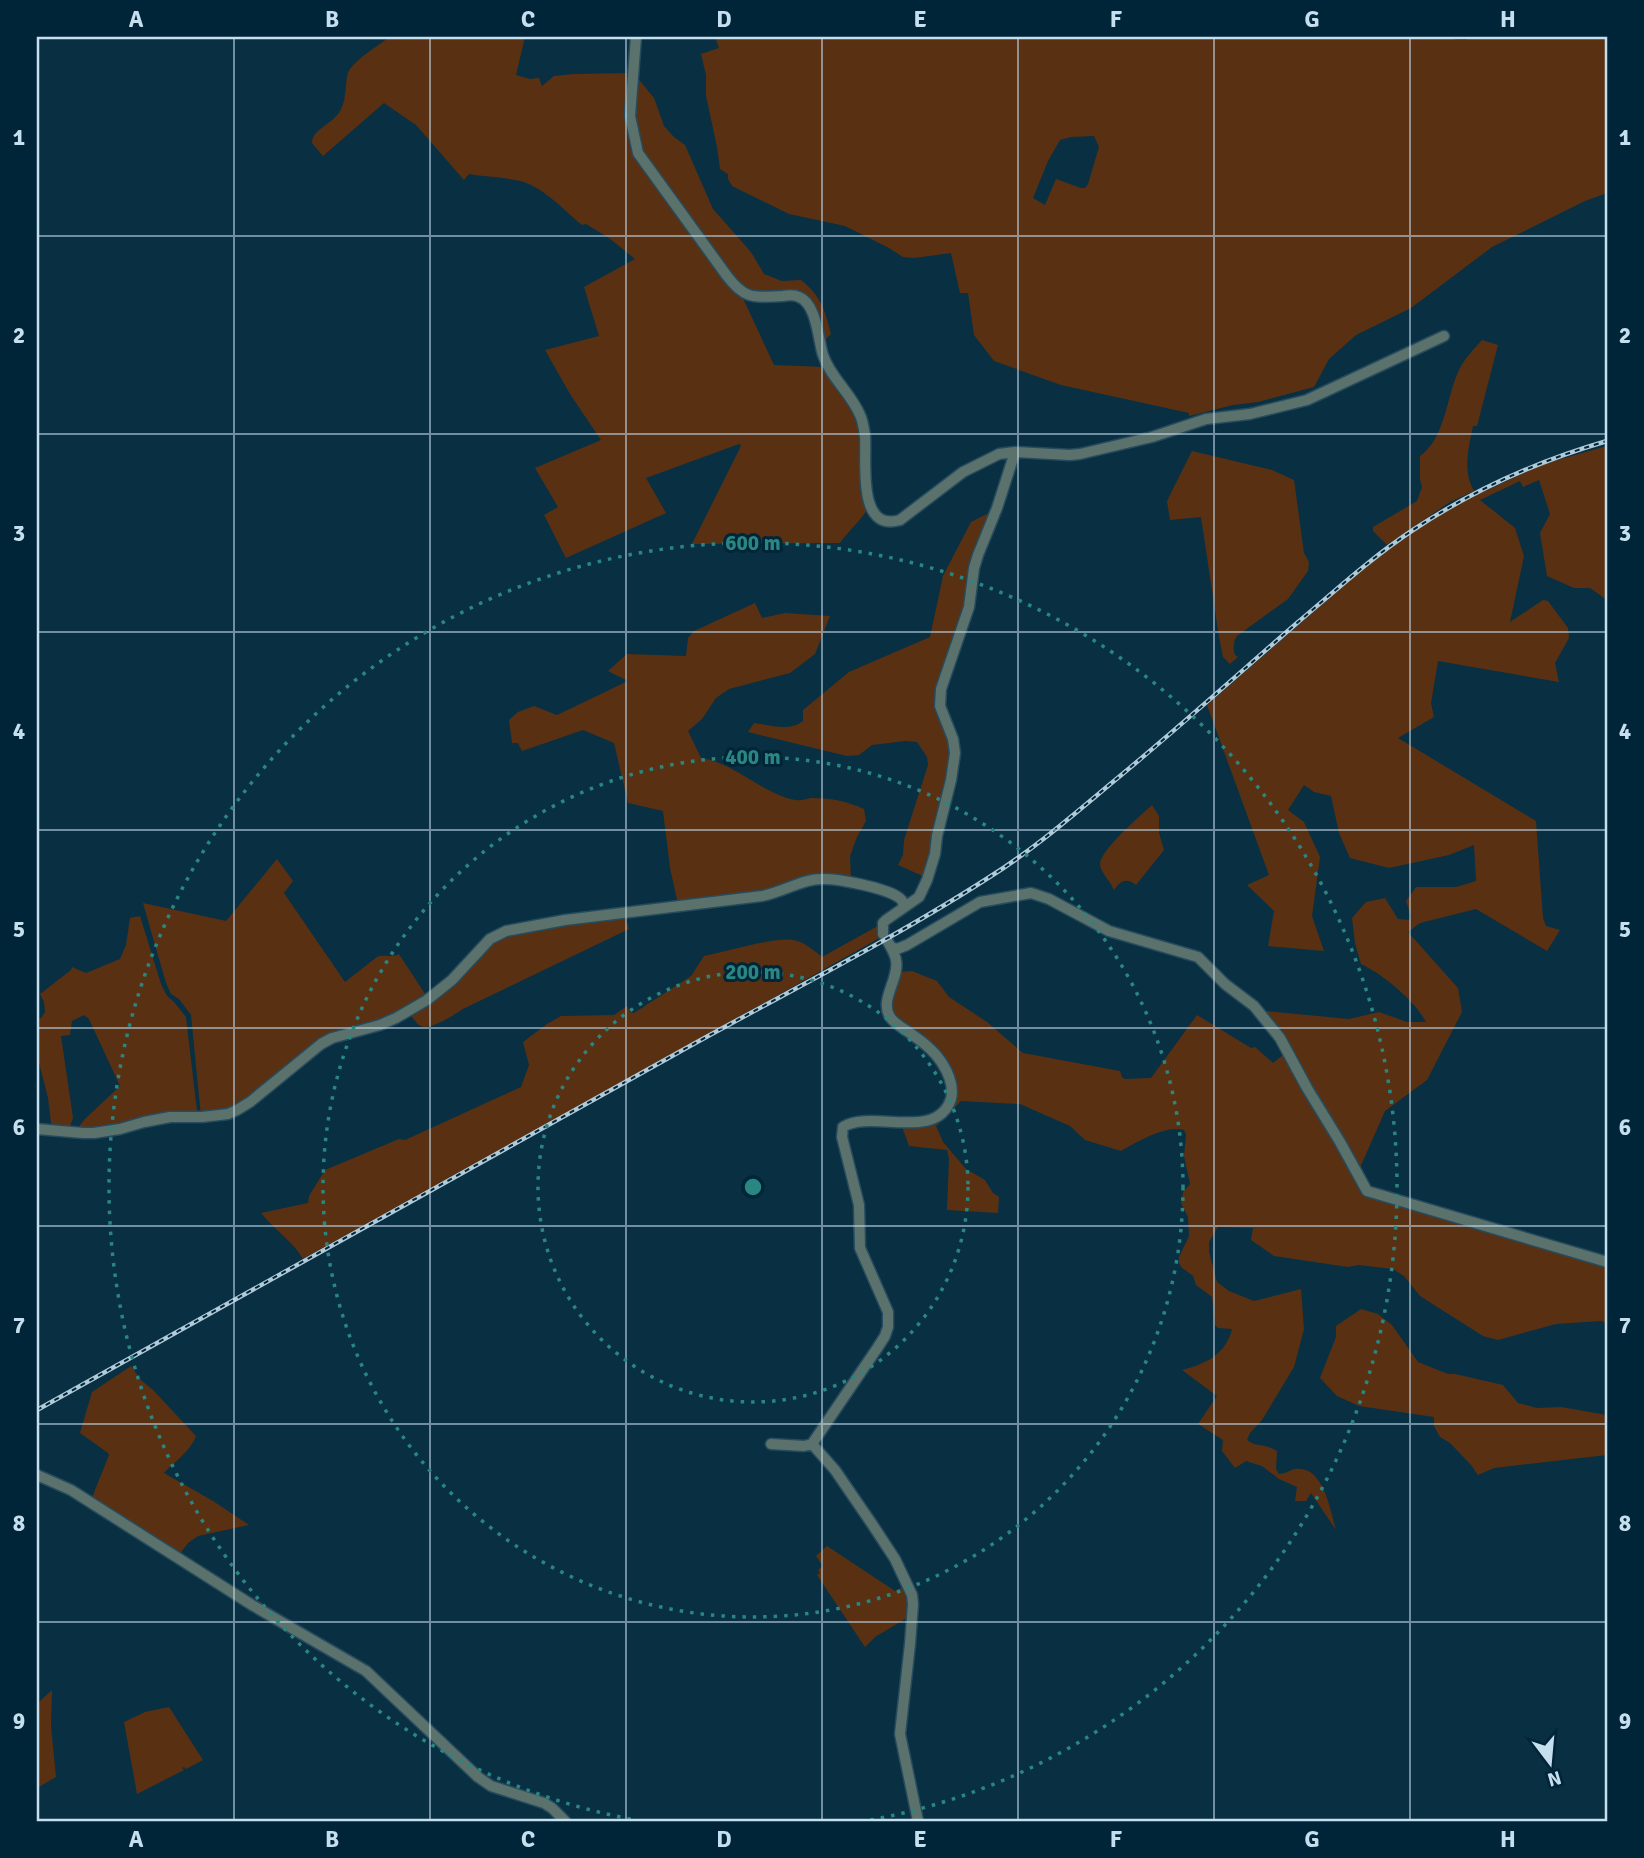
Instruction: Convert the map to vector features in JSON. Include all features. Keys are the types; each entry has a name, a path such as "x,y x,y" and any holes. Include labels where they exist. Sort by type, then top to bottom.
{"street":[{"path":"636,37 630,116 638,153 719,266 742,293 759,297 792,295 805,300 817,324 828,366 860,415 865,435 866,489 876,514 884,521 900,520 963,472 999,453 1080,454 1153,437 1206,419 1277,409 1307,401 1444,336"},
{"path":"771,1444 812,1444 885,1336 889,1320 886,1305 860,1248 859,1205 842,1137 843,1127 855,1122 920,1121 937,1118 946,1109 952,1095 947,1072 936,1054 889,1016 887,1003 897,964 883,923 919,897 935,854 955,753 953,739 940,706 940,688 969,607 978,555 1015,452"},
{"path":"37,1129 94,1133 157,1119 215,1116 237,1110 321,1044 332,1038 380,1025 427,1000 452,980 490,939 506,931 565,920 762,896 822,878 890,893 902,901 904,906"},
{"path":"887,941 897,949 980,902 1031,893 1049,899 1109,931 1198,957 1224,984 1254,1006 1280,1038 1367,1191 1607,1262"},
{"path":"812,1444 835,1470 878,1532 895,1559 912,1595 909,1663 900,1734 918,1821"},
{"path":"37,1475 71,1490 252,1605 366,1671 478,1777 491,1786 544,1803 565,1821"}],"shaded area":[{"path":"389,37 525,37 516,75 530,79 539,78 542,86 554,76 632,73 636,153 741,294 774,365 825,367 860,420 869,506 840,543 692,544 740,448 739,444 646,478 666,513 566,558 544,515 558,507 535,468 601,440 545,350 599,336 584,287 635,259 609,238 586,224 582,225 540,190 524,182 469,174 464,180 416,125 384,103 323,156 312,143 313,138 340,111 350,69"},
{"path":"715,37 1451,37 1466,40 1471,37 1607,37 1607,193 1585,201 1492,247 1411,308 1356,335 1329,359 1314,387 1189,416 1189,413 1061,385 994,361 974,335 968,293 960,293 951,253 903,257 845,226 789,214 732,186 728,174 720,169 701,54 719,48","holes":["1094,136 1099,147 1085,188 1056,179 1045,205 1033,198 1060,140"]},
{"path":"636,76 654,98 664,126 685,145 713,209 751,252 764,274 782,281 801,280 818,298 831,334 823,342 806,299 743,291 646,164 633,124"},
{"path":"1482,340 1498,345 1468,450 1468,475 1474,491 1450,502 1387,545 1373,531 1373,527 1417,501 1422,487 1420,456 1436,438 1461,366"},
{"path":"1607,446 1607,600 1590,588 1574,588 1547,576 1540,533 1550,514 1539,480 1523,487 1520,481 1480,500 1515,528 1524,556 1510,622 1543,600 1548,601 1568,628 1569,638 1555,663 1559,682 1438,661 1431,703 1434,717 1398,738 1536,821 1543,918 1546,926 1560,930 1547,951 1476,909 1420,923 1408,932 1458,988 1462,1012 1427,1080 1385,1111 1359,1170 1286,1038 1265,1011 1349,1019 1379,1012 1407,1022 1426,1022 1398,989 1361,964 1352,918 1366,902 1385,898 1398,919 1410,920 1406,901 1416,887 1456,887 1476,881 1474,845 1449,855 1389,868 1350,858 1339,833 1331,796 1314,792 1304,785 1288,810 1304,822 1320,857 1312,916 1324,951 1268,946 1274,911 1247,885 1269,875 1207,705 1381,553 1453,506 1543,464"},
{"path":"1192,451 1272,470 1294,480 1304,553 1309,562 1308,571 1288,599 1237,636 1234,648 1238,657 1230,664 1223,657 1219,637 1201,517 1170,520 1167,501"},
{"path":"993,511 964,619 937,697 954,750 927,878 898,865 928,765 927,757 917,742 872,745 859,755 847,756 748,732 754,723 780,727 798,724 803,721 803,710 849,672 930,637 943,576 971,522"},
{"path":"755,603 762,618 785,613 830,616 815,654 790,673 729,689 716,698 702,719 688,731 701,758 725,766 771,791 795,800 832,799 864,809 866,821 850,856 851,880 782,887 678,904 670,868 663,811 628,803 614,743 583,730 522,751 518,743 512,743 509,720 518,712 534,706 557,715 628,681 608,671 627,654 686,656 688,638 694,631"},
{"path":"1152,805 1159,816 1159,833 1164,850 1136,885 1124,881 1114,890 1101,868 1101,859"},
{"path":"277,859 293,881 284,893 345,982 377,957 399,954 427,997 386,1020 326,1038 235,1111 201,1116 191,1015 179,999 171,994 166,983 143,903 226,921"},
{"path":"625,915 629,929 436,1024 421,1026 409,1014 496,936"},
{"path":"140,916 161,984 167,996 186,1017 197,1111 115,1129 81,1131 80,1125 85,1119 120,1086 89,1019 84,1015 72,1021 70,1035 61,1036 73,1118 68,1131 52,1130 48,1098 37,1055 37,1019 45,1012 40,994 72,967 86,973 120,959 126,945 130,918"},
{"path":"882,922 883,936 303,1259 261,1213 308,1203 309,1196 325,1170 399,1139 405,1140 521,1087 529,1065 523,1042 561,1016 614,1015 627,1006 630,1012 634,1013 691,976 704,956 762,943 793,940 801,942 822,957"},
{"path":"912,971 937,981 949,997 987,1022 1023,1053 1120,1071 1125,1079 1151,1078 1197,1015 1251,1048 1255,1047 1273,1063 1288,1051 1359,1186 1607,1265 1607,1323 1601,1321 1556,1324 1498,1340 1483,1336 1420,1296 1404,1276 1393,1269 1358,1265 1348,1267 1274,1256 1251,1240 1253,1228 1218,1227 1209,1242 1209,1252 1217,1282 1229,1291 1254,1301 1301,1289 1304,1329 1294,1367 1247,1440 1277,1451 1276,1469 1279,1474 1295,1469 1313,1474 1324,1490 1336,1530 1311,1493 1306,1501 1295,1501 1297,1487 1279,1479 1262,1466 1246,1461 1235,1468 1222,1451 1223,1440 1198,1424 1217,1396 1182,1370 1214,1357 1225,1345 1232,1329 1218,1328 1215,1325 1212,1297 1196,1285 1193,1276 1179,1263 1189,1236 1188,1217 1181,1203 1183,1192 1190,1184 1184,1156 1184,1130 1160,1132 1121,1151 1085,1140 1070,1126 1020,1104 961,1101 936,1126 943,1142 966,1169 985,1180 999,1197 998,1213 947,1210 947,1150 909,1146 901,1124 938,1120 954,1097 938,1054 892,1017 889,1004 900,972"},
{"path":"1361,1309 1378,1314 1392,1325 1418,1362 1448,1374 1503,1385 1518,1403 1537,1408 1561,1407 1607,1415 1607,1455 1494,1468 1478,1475 1450,1443 1440,1437 1434,1426 1434,1417 1359,1406 1337,1396 1320,1378 1336,1337 1336,1326"},
{"path":"131,1366 141,1380 196,1436 186,1452 164,1473 249,1525 198,1536 188,1543 179,1555 91,1500 109,1455 80,1433 92,1392"},
{"path":"827,1546 895,1591 905,1586 909,1606 907,1618 875,1637 865,1647 817,1575 823,1566 816,1556"},
{"path":"52,1690 51,1726 56,1777 37,1788 37,1707"},
{"path":"169,1707 203,1760 186,1769 182,1768 184,1770 137,1794 124,1722 145,1712"}],"railway":[{"path":"37,1410 950,902 1005,867 1052,832 1398,540 1459,502 1507,478 1607,441"}]}
